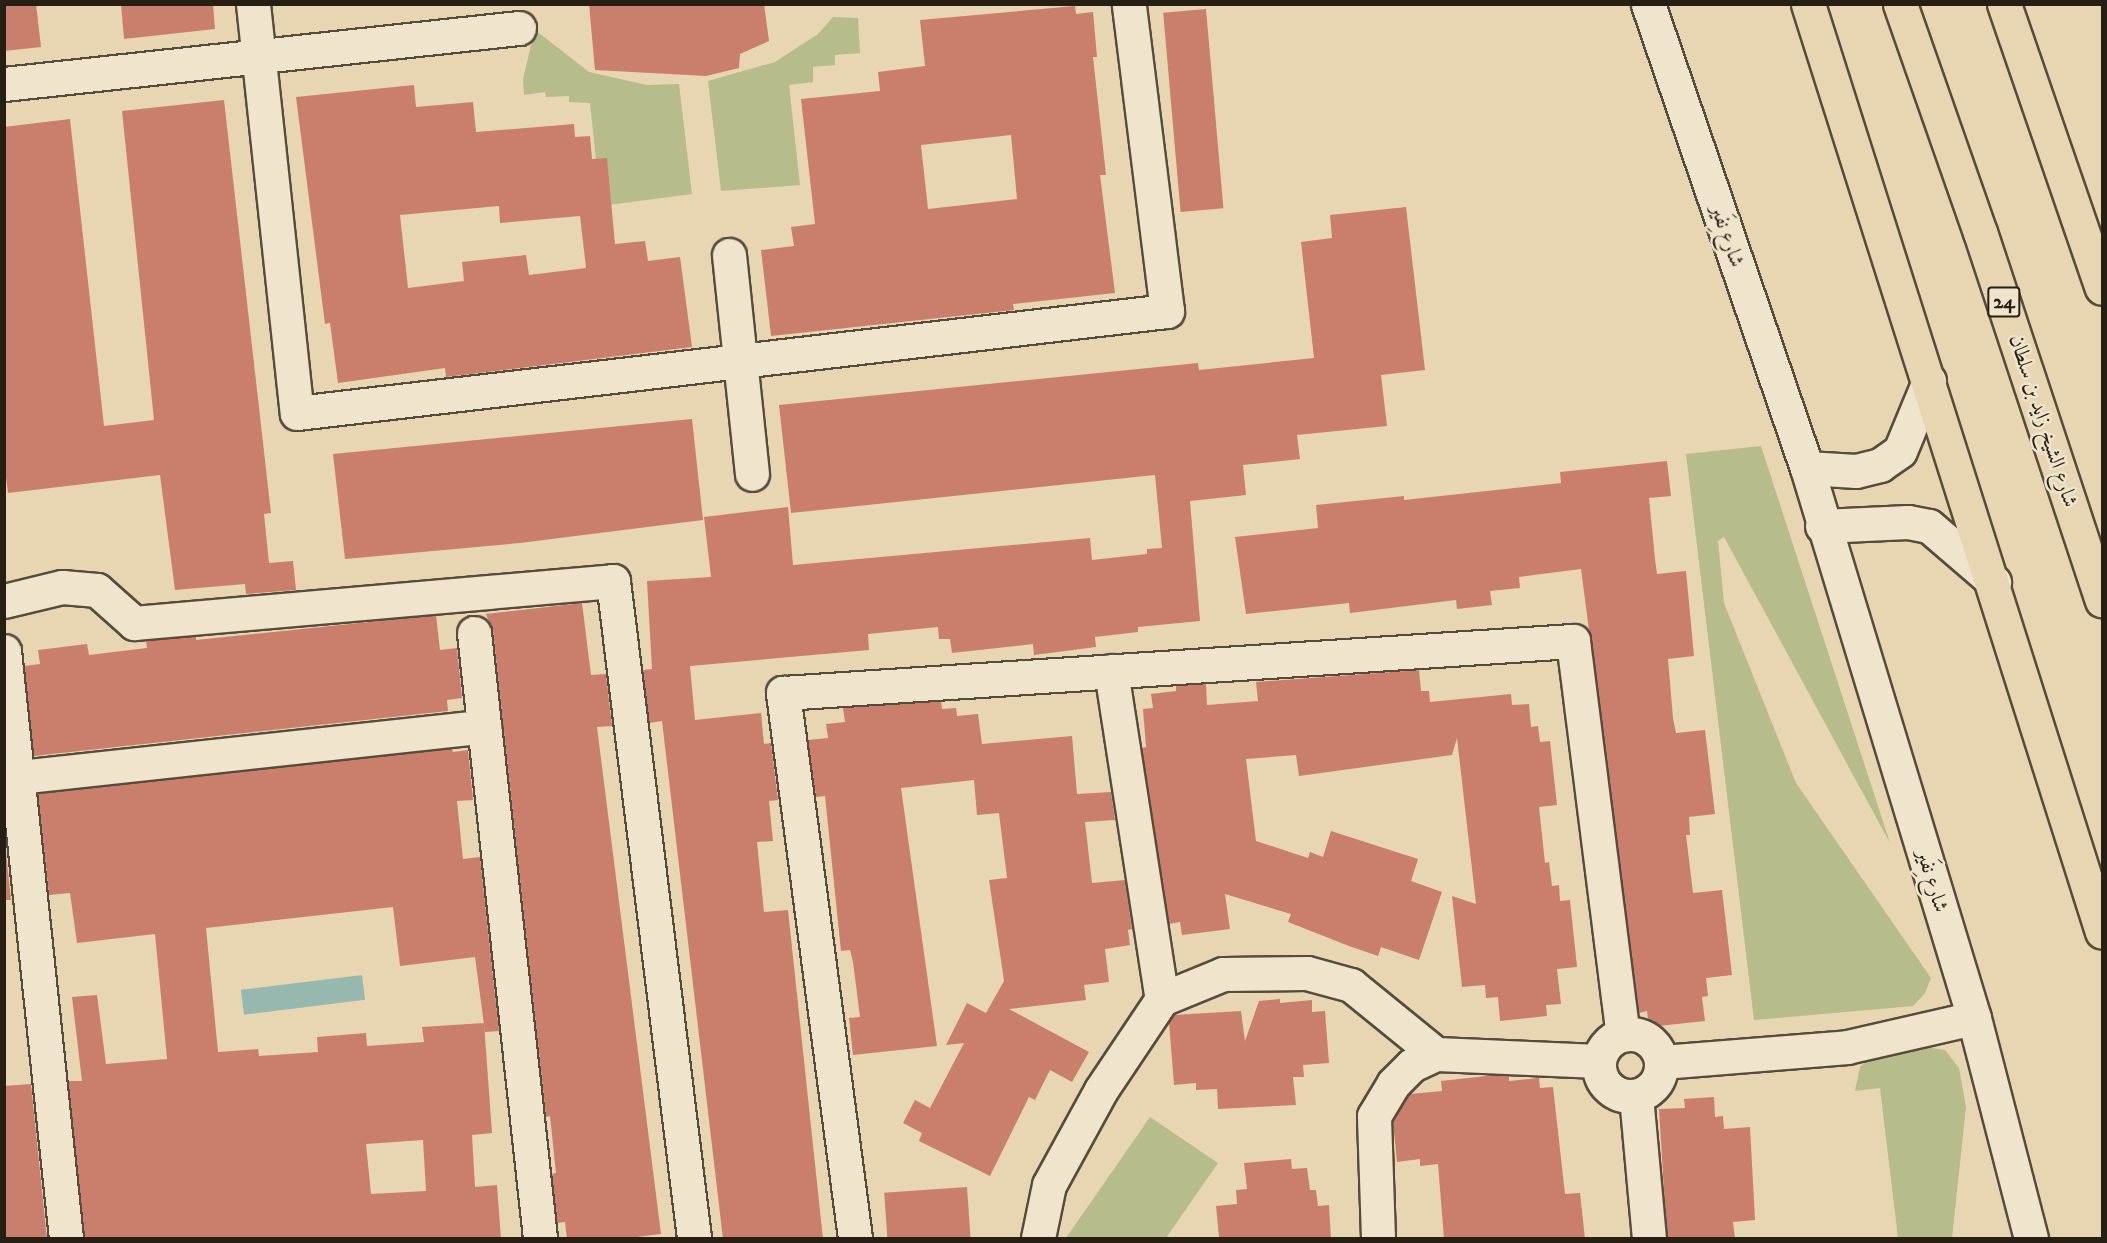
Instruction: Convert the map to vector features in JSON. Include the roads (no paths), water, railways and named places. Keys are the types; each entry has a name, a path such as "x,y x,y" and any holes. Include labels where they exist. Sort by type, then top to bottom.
{"main road":[{"path":"1808,4 1994,582 2103,932"},
{"name":"شارع الشيخ زايد بن سلطان","path":"1900,4 1980,232 2103,600"},
{"path":"2004,4 2103,288"}],"street":[{"path":"253,4 297,413 1167,311 1129,4"},
{"name":"شارع نِفَير","path":"1648,4 1807,468 1822,526 1974,1018 2031,1239"},
{"path":"4,84 519,28"},
{"path":"729,255 752,474"},
{"path":"1807,468 1856,471 1880,465 1900,451 1912,429 1929,381"},
{"path":"1822,526 1908,522 1929,526 1994,582"},
{"path":"4,601 62,587 97,590 134,623 613,581 694,1239"},
{"path":"474,633 540,1239"},
{"path":"855,1239 783,693 1573,641 1623,1035"},
{"path":"4,651 66,1239"},
{"path":"1111,671 1162,999"},
{"path":"18,777 484,726"},
{"path":"1038,1239 1049,1185 1101,1090 1162,999 1223,974 1307,973 1351,985 1436,1054"},
{"path":"1662,1062 1847,1047 1974,1018"},
{"path":"1623,1035 1648,1040 1662,1062 1658,1080 1636,1096 1609,1088 1599,1071 1599,1061 1607,1044 1623,1035"},
{"path":"1378,1239 1374,1116 1393,1084 1412,1065 1436,1054 1599,1061"},
{"path":"1636,1096 1649,1239"}],"water":[{"path":"362,975 365,1000 244,1015 241,990"}]}
